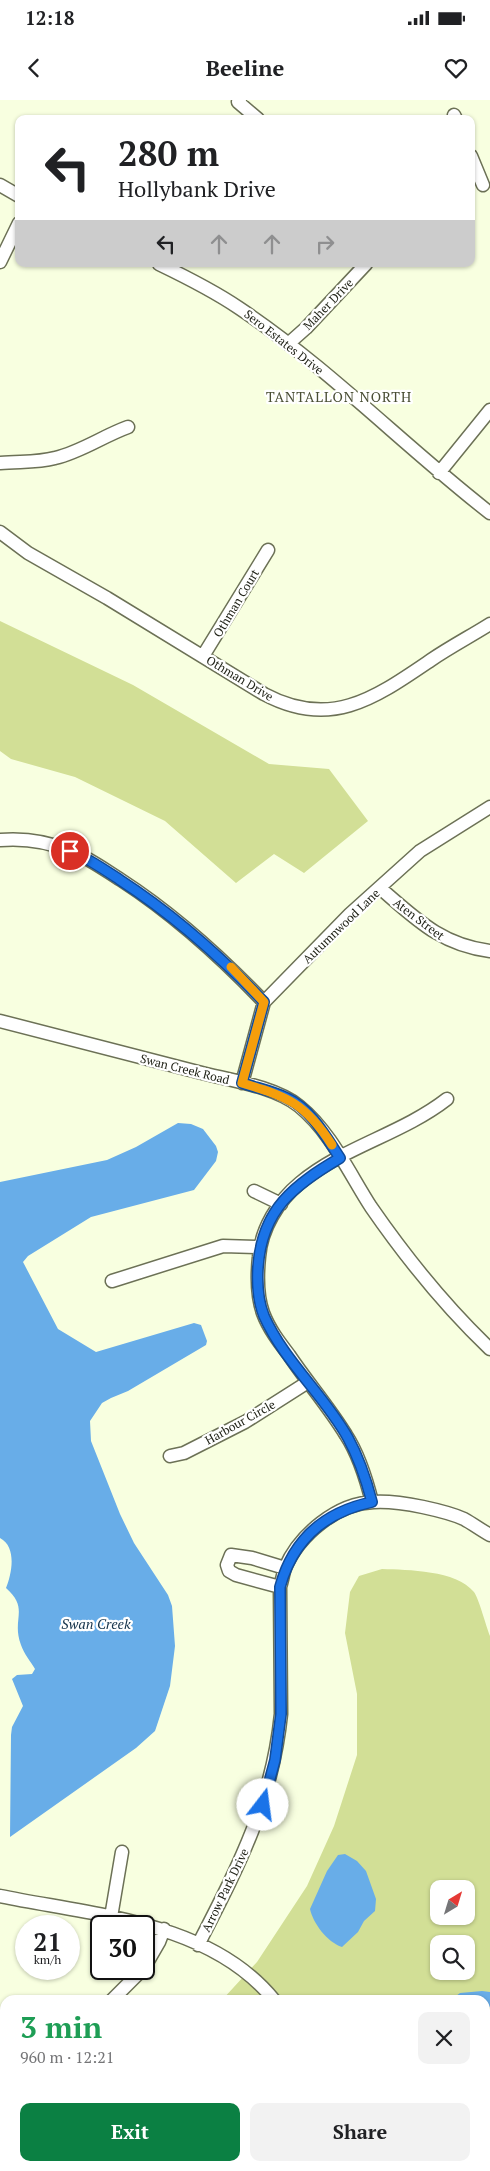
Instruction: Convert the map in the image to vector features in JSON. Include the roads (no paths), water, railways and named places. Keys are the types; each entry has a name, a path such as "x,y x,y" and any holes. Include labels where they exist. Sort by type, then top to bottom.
{"street":[{"path":"240,100 238,102 253,115"},
{"path":"475,168 481,186"},
{"path":"0,185 15,194"},
{"path":"0,262 15,231"},
{"name":"Sero Estates Drive","path":"165,267 221,296 288,344 490,513"},
{"name":"Maher Drive","path":"288,344 306,328 363,267"},
{"path":"440,473 490,410"},
{"path":"0,463 34,462 54,459 72,453 110,433 128,427"},
{"name":"Othman Drive","path":"0,532 28,553 278,701 301,708 329,710 351,706 377,694 490,624"},
{"name":"Othman Court","path":"203,656 268,550"},
{"name":"Autumnwood Lane","path":"242,1083 264,1002 350,914 420,851 490,807"},
{"path":"0,840 35,842 65,849 106,870 179,921 232,968 264,1002"},
{"name":"Aten Street","path":"380,888 444,938 469,948 490,951"},
{"name":"Swan Creek Road","path":"0,1021 242,1083 288,1098 298,1105 321,1129 370,1204 414,1266 442,1301 490,1350"},
{"path":"372,1502 360,1462 347,1436 277,1338 264,1314 258,1289 259,1247 265,1229 281,1204 302,1181 340,1158 428,1114 447,1099"},
{"path":"254,1191 281,1204"},
{"path":"112,1281 223,1246 259,1247"},
{"name":"Harbour Circle","path":"170,1456 184,1453 245,1422 308,1382"},
{"name":"Arrow Park Drive","path":"198,1945 248,1843 269,1787 281,1714 280,1587 285,1568 301,1544 321,1524 344,1510 372,1502 414,1505 437,1510 465,1519 490,1535"},
{"path":"280,1587 236,1575 229,1571 228,1566 231,1555 252,1558 285,1568"},
{"path":"111,1915 122,1852"},
{"path":"0,1896 100,1915"},
{"path":"155,1927 164,1929 215,1952 250,1977 269,1995"},
{"path":"155,1948 164,1929"},
{"path":"117,1995 131,1980"}],"water":[{"name":"Swan Creek","path":"178,1123 191,1124 203,1129 216,1146 218,1152 216,1161 194,1190 91,1217 28,1256 23,1262 58,1329 96,1352 194,1323 201,1325 207,1341 206,1345 128,1391 102,1403 90,1421 91,1441 120,1514 134,1543 168,1595 172,1606 175,1646 170,1686 155,1731 136,1748 10,1837 11,1735 12,1727 23,1706 12,1679 17,1675 32,1674 35,1669 24,1652 18,1636 19,1608 13,1595 6,1588 10,1575 11,1554 5,1542 0,1538 0,1182 107,1160 136,1147"},
{"path":"345,1854 357,1861 366,1871 376,1899 375,1911 364,1921 358,1932 342,1947 336,1945 326,1936 314,1920 310,1909 327,1871 338,1855"},
{"path":"482,1991 490,1992 490,1995 457,1995 460,1993"}],"district":[{"name":"TANTALLON NORTH","path":"339,396"}]}
